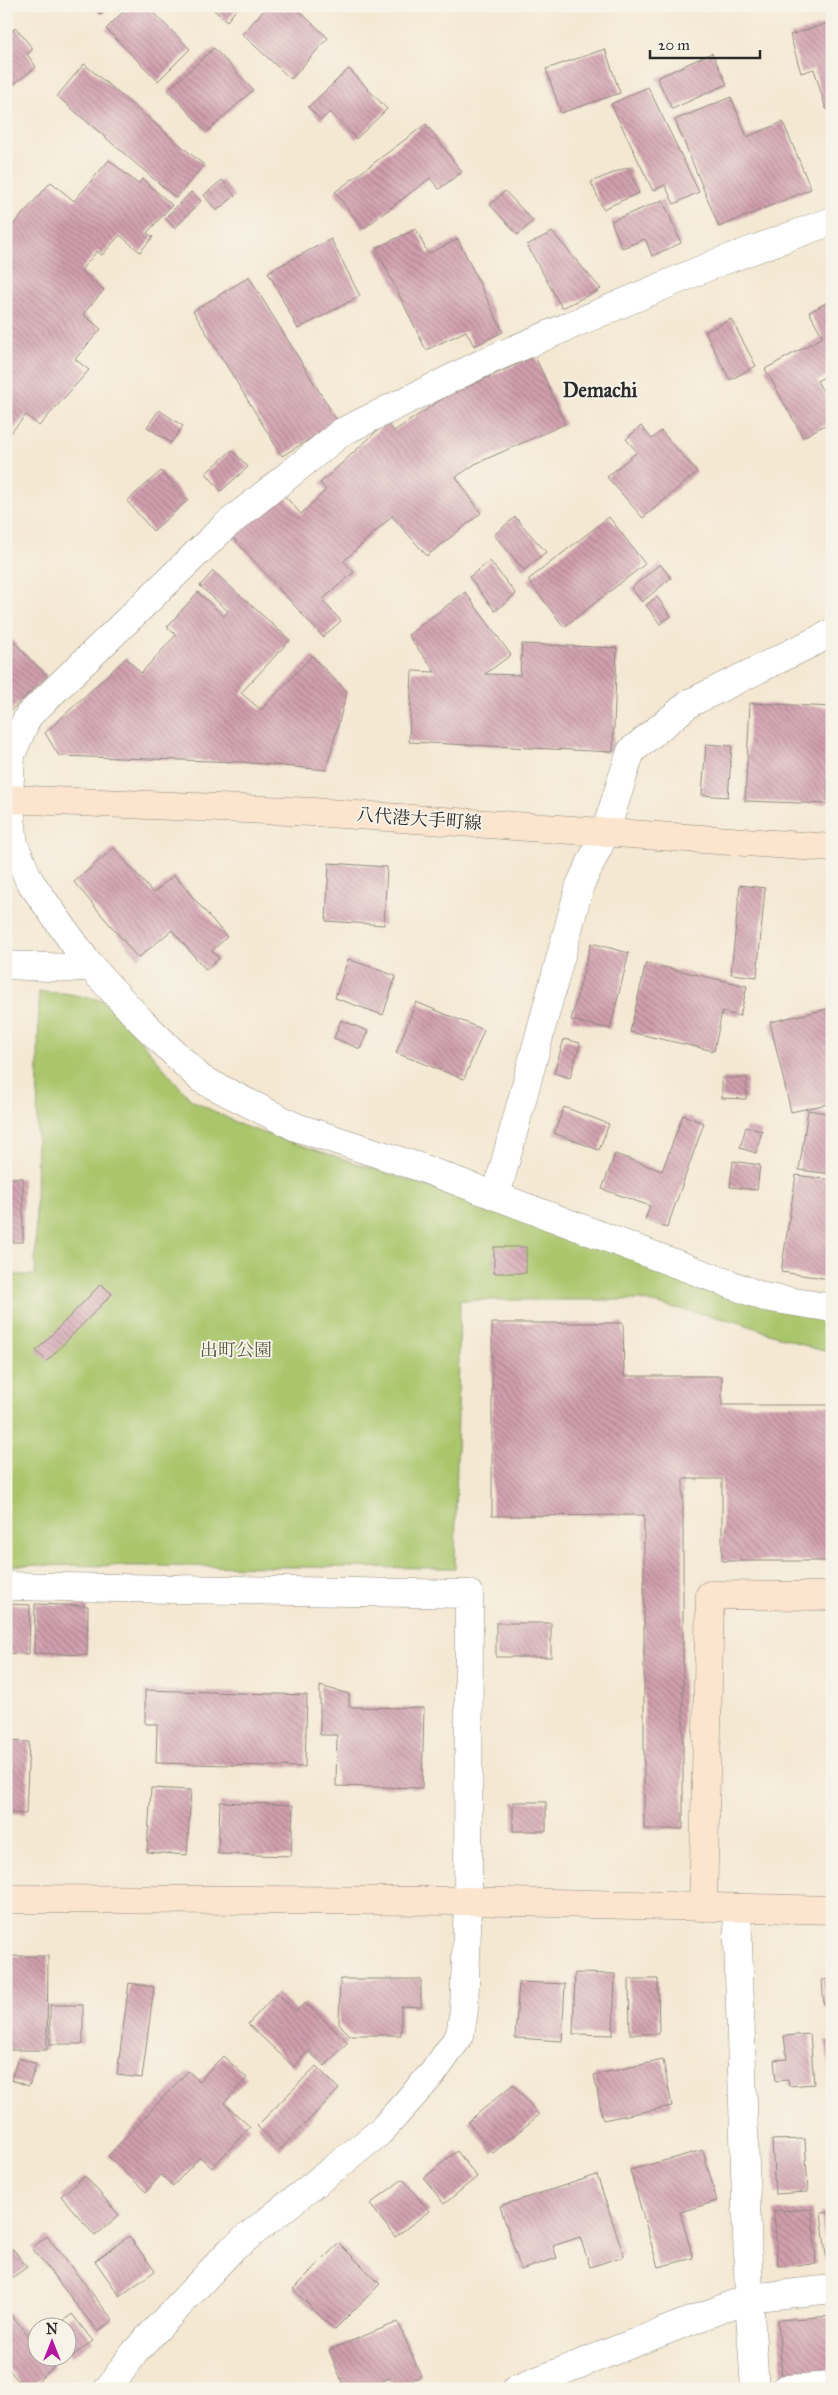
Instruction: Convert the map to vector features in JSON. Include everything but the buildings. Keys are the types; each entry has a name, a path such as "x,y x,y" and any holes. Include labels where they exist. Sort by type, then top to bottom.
{"street":[{"path":"832,221 717,263 487,361 342,432 224,527 28,716 11,755 8,799 14,844 29,880 90,966 142,1022 201,1079 296,1127 419,1167 764,1297 832,1308"},
{"path":"496,1196 580,885 605,834 631,751 690,703 832,633"},
{"name":"八代港大手町線","path":"8,799 313,812 605,834 832,848"},
{"path":"6,966 69,968 90,966"},
{"path":"6,1586 468,1594 468,1901 464,2010 460,2036 433,2073 380,2132 231,2250 135,2352 108,2389"},
{"path":"703,1907 710,1595 832,1596"},
{"path":"6,1898 468,1901 832,1910"},
{"path":"737,1908 749,2298 755,2389"},
{"path":"516,2389 749,2298 832,2289"},
{"path":"785,2389 832,2386"}],"green space":[{"name":"出町公園","path":"39,992 64,993 102,1000 129,1027 190,1099 243,1126 832,1319 832,1353 809,1347 738,1322 639,1300 460,1300 455,1568 6,1565 6,1275 35,1275"}],"district":[{"name":"Demachi","path":"600,390"}]}
